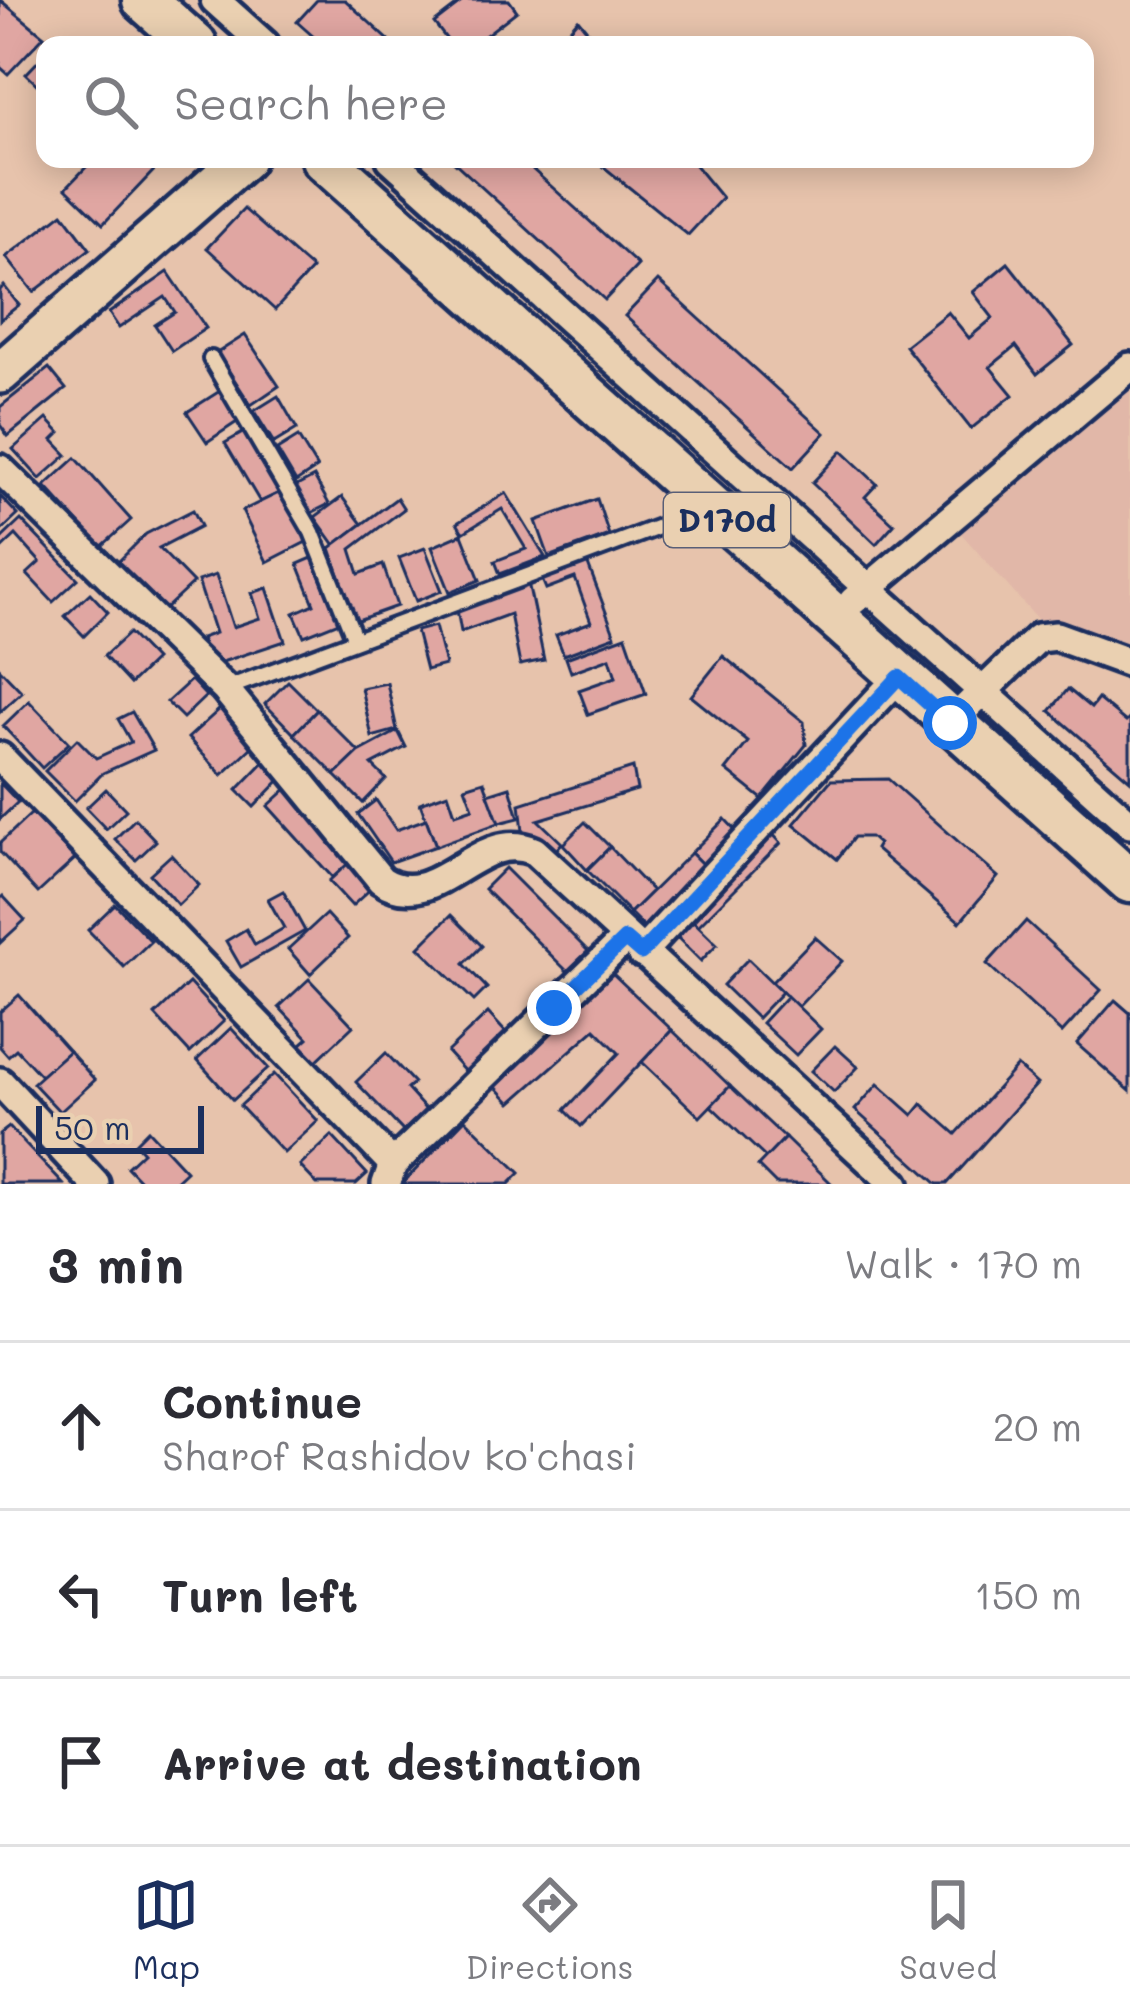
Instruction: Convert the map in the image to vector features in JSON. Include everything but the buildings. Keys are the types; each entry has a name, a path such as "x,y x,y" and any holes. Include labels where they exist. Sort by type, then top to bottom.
{"main road":[{"path":"144,0 185,36"},
{"name":"D170d","path":"333,168 1130,881"}],"street":[{"path":"215,0 255,36"},
{"path":"0,373 234,168"},
{"path":"401,168 1130,824"},
{"path":"834,617 1130,368"},
{"path":"0,469 225,689 380,880 398,892 416,892 515,843 534,851 896,1184"},
{"path":"950,723 1038,638 1057,636 1130,663"},
{"path":"0,757 389,1174 633,946 899,677"},
{"path":"0,1082 95,1184"}],"lane":[{"path":"211,358 312,532 354,637"},
{"path":"225,689 712,507"}],"shaded area":[{"path":"1130,387 1130,662 1047,630 958,530"}],"route":[{"path":"554,1008 625,939 641,953 899,677 950,723"}]}
